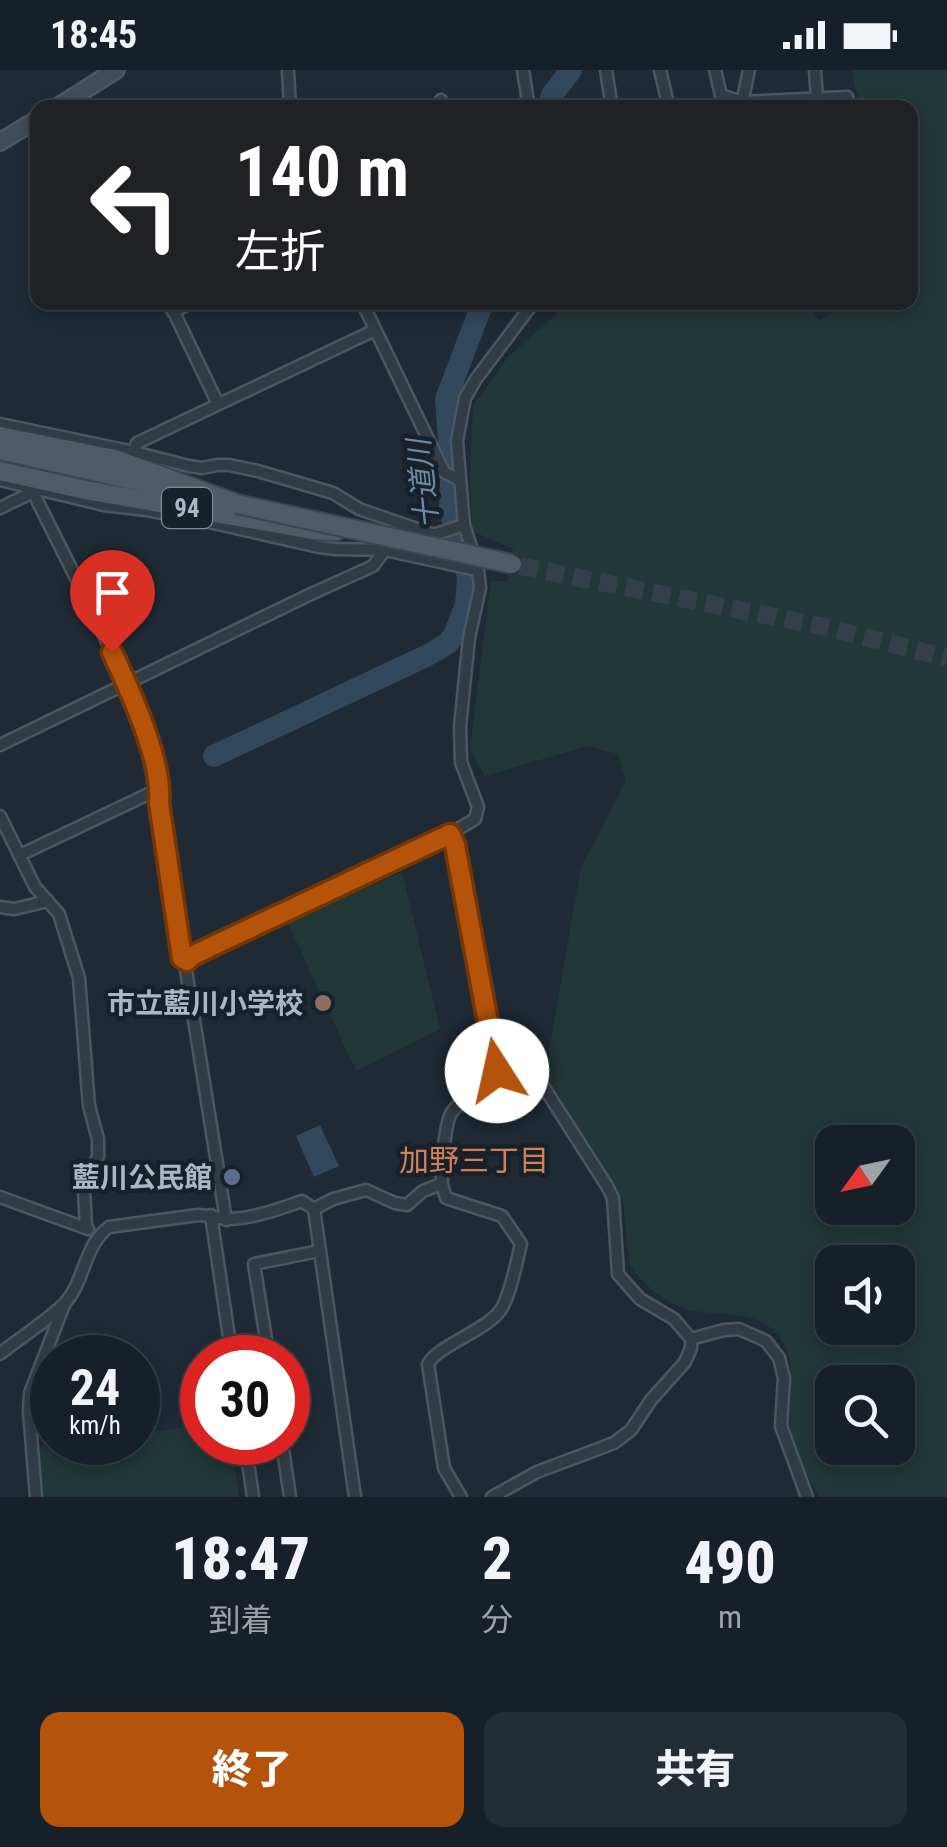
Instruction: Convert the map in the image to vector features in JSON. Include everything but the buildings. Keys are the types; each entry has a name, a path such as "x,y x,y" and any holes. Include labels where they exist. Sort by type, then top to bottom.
{"main road":[{"name":"94","path":"0,436 116,459 238,504"},
{"name":"94","path":"0,450 238,504 386,546"},
{"name":"94","path":"0,471 386,546 516,565"}],"street":[{"path":"73,100 116,70"},
{"path":"288,70 290,100"},
{"path":"523,70 528,100"},
{"path":"606,70 611,100"},
{"path":"660,70 666,100"},
{"path":"715,70 721,94 732,100"},
{"path":"743,100 749,70"},
{"path":"815,70 817,98"},
{"path":"806,100 848,100"},
{"path":"0,142 30,124"},
{"path":"172,310 218,404"},
{"path":"366,310 444,472 454,478"},
{"path":"187,961 475,819 478,808 461,762 460,727 480,588 478,568 458,526 454,478 457,440 465,398 528,310"},
{"path":"134,452 137,444 375,330"},
{"path":"0,424 202,468 216,465 258,471 333,493 359,509 432,534"},
{"path":"0,480 104,505 209,522 334,550 386,546 458,526"},
{"path":"0,508 33,490"},
{"path":"33,490 127,685 154,758 182,958 187,961"},
{"path":"386,546 478,568"},
{"path":"0,745 373,566 386,546"},
{"path":"20,856 161,788"},
{"path":"0,816 36,887 60,914 79,978 89,1106 98,1139 98,1156 84,1189 86,1227"},
{"path":"450,834 499,1081"},
{"path":"0,907 14,909 48,901"},
{"path":"187,961 226,1220"},
{"path":"461,1497 444,1468 428,1364 434,1354 502,1310 521,1244 502,1216 446,1198 441,1184 449,1116 461,1103 499,1081 525,1073 536,1075 608,1186 613,1198 618,1274 640,1298 674,1318 691,1340 692,1348 631,1430 614,1443 537,1472 492,1497"},
{"path":"314,1208 366,1190 407,1205 441,1184"},
{"path":"0,1197 86,1227 97,1236"},
{"path":"36,1497 30,1393 64,1304 97,1236 109,1227 211,1215 226,1220 264,1214 302,1200 314,1208 355,1497"},
{"path":"211,1215 229,1335"},
{"path":"265,1335 254,1264 319,1250"},
{"path":"0,1354 64,1304"},
{"path":"691,1340 739,1329 766,1341 779,1358 784,1378 781,1426 806,1497"},
{"path":"248,1465 253,1497"},
{"path":"285,1465 290,1497"}],"green space":[{"path":"851,70 947,70 947,1497 819,1497 791,1440 790,1362 782,1341 773,1330 752,1319 673,1304 648,1286 629,1264 623,1200 544,1079 581,867 626,781 618,754 588,746 485,776 470,750 491,581 508,581 513,549 472,531 473,405 508,357 561,310 810,310 819,320 837,310 918,310 918,100 858,100"},
{"path":"402,872 440,1029 356,1071 288,923"},
{"path":"180,1427 180,1465 234,1465 239,1497 43,1497 40,1465 160,1465 160,1431"}],"water":[{"path":"320,1125 339,1166 314,1177 296,1136"}],"waterway":[{"name":"十道川","path":"550,100 571,70"},
{"name":"十道川","path":"214,756 426,656 454,635 466,605 468,577 450,510 446,399 480,310"}],"tunnel":[{"path":"520,566 830,628 947,658"}],"place":[{"name":"市立藍川小学校","path":"323,1003"},
{"name":"藍川公民館","path":"232,1177"}],"district":[{"name":"加野三丁目","path":"474,1160"}],"route":[{"path":"112,652 154,758 161,788 159,803 182,958 187,961 450,834 497,1071"}]}
